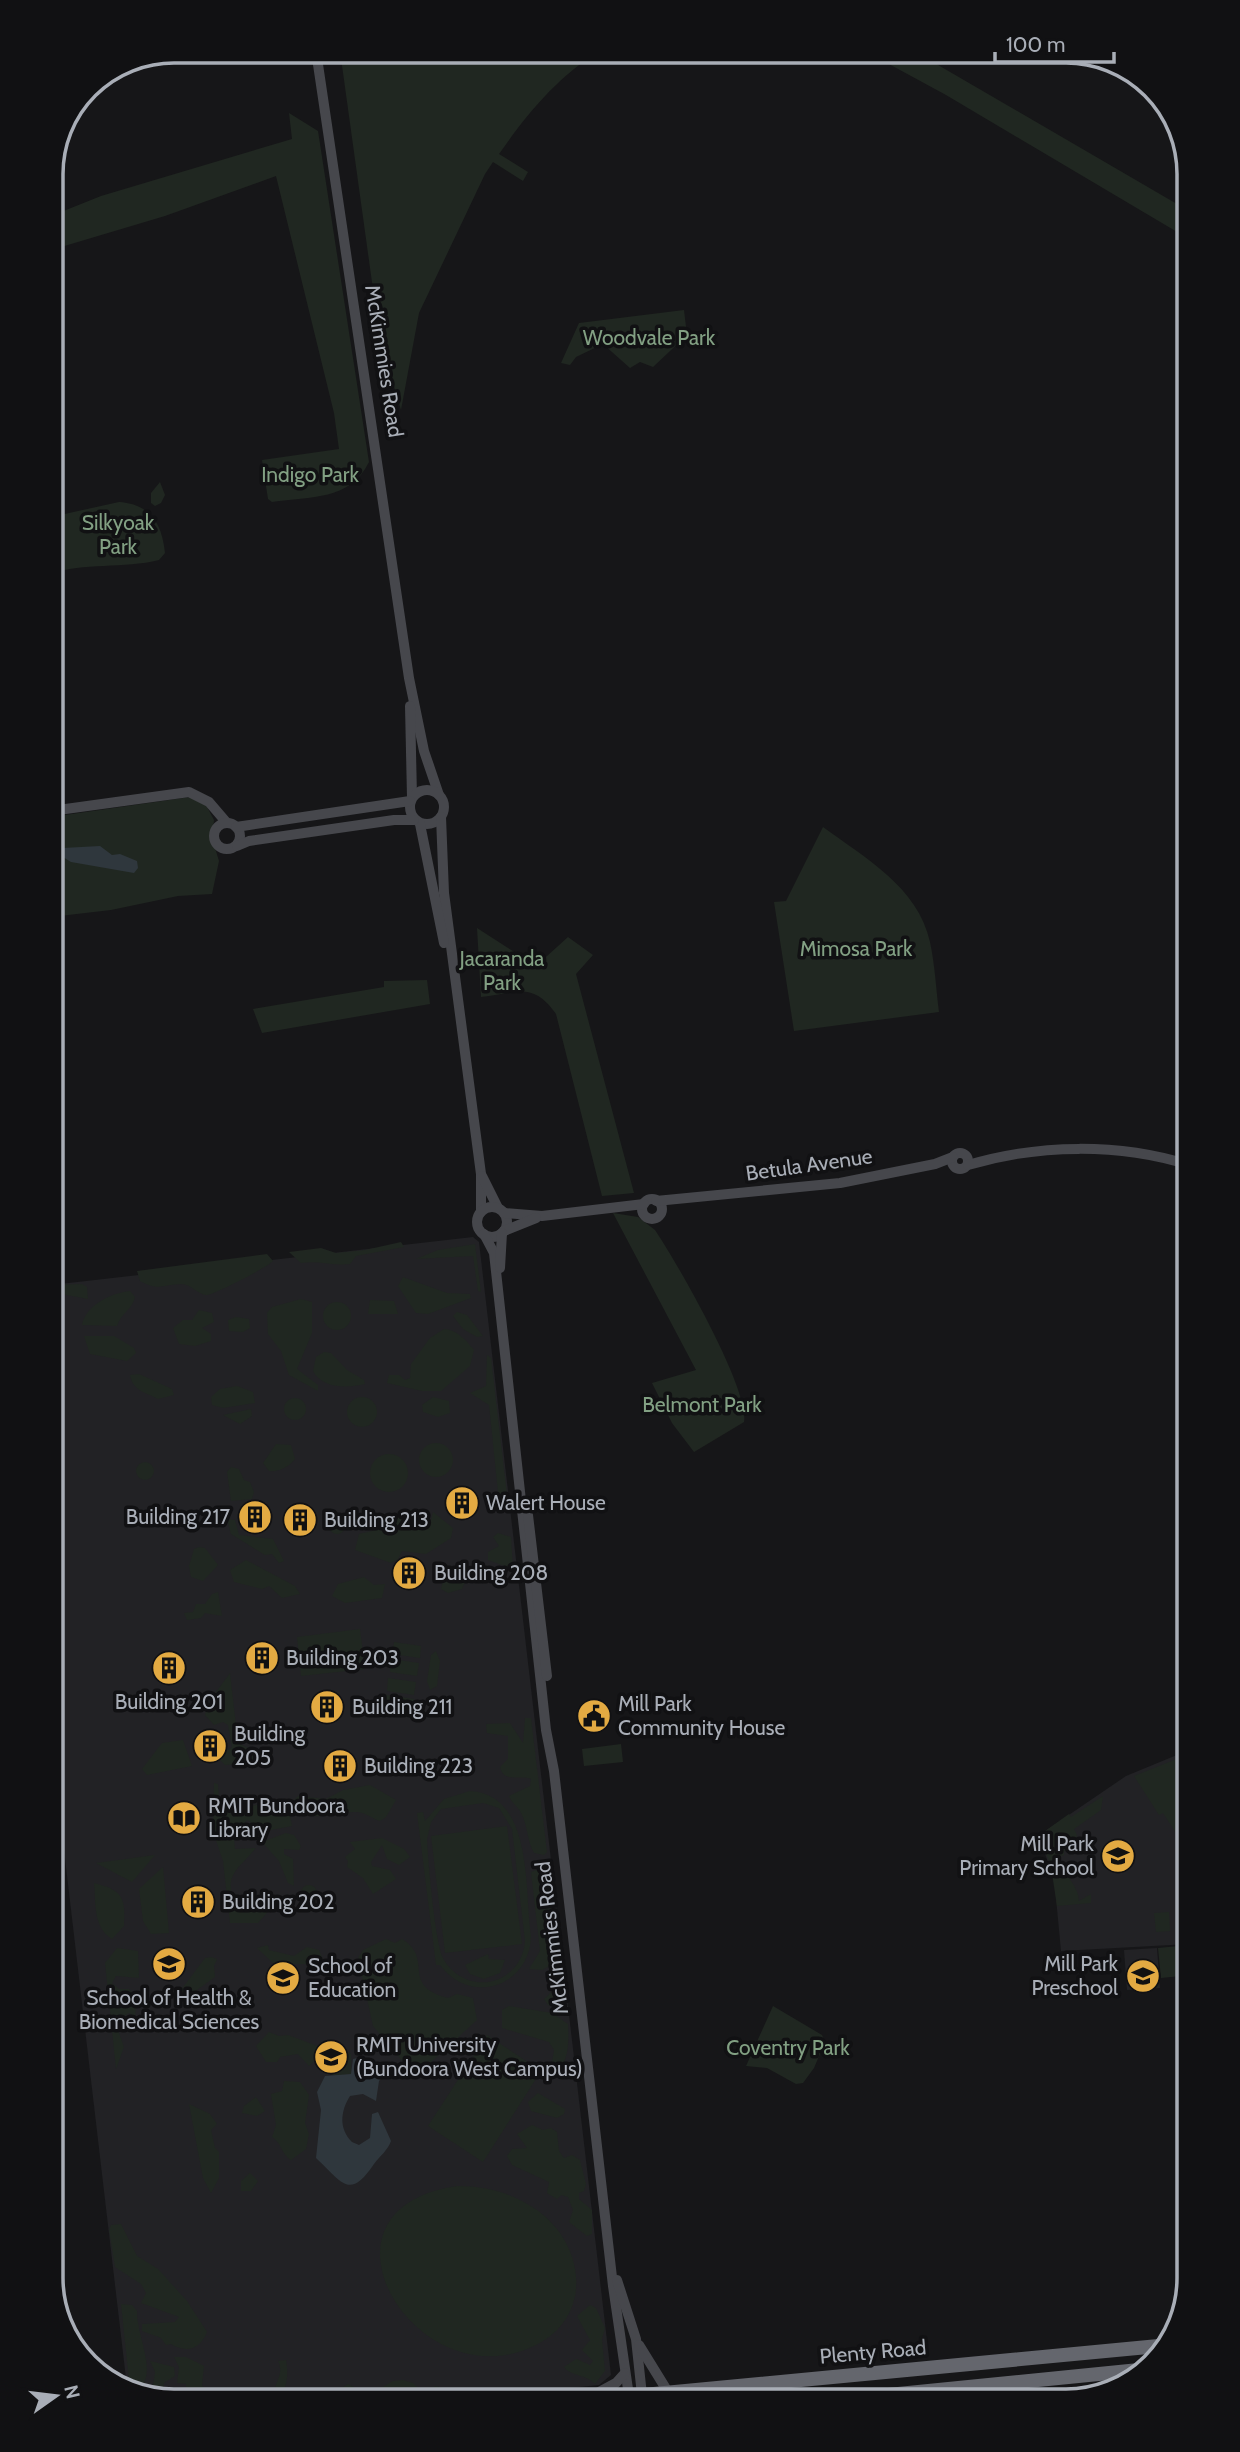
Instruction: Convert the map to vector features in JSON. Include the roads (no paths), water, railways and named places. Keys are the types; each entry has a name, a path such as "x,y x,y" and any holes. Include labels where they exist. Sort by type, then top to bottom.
{"highway":[{"name":"Plenty Road","path":"700,2389 1152,2347"},
{"name":"Plenty Road","path":"948,2389 1125,2371"}],"main road":[{"name":"McKimmies Road","path":"318,63 409,678 424,751 439,794"},
{"name":"McKimmies Road","path":"409,678 411,799"},
{"path":"441,817 432,824 417,822 249,841 228,850 218,846 214,839 227,826 321,815 411,799 422,790 439,794 444,803 441,817 444,893 481,1174 481,1212 478,1224 484,1234 494,1237 503,1232 507,1222 481,1174"},
{"path":"63,809 182,792 198,794 214,808 227,826 240,834 237,846"},
{"path":"411,799 409,809 417,822 452,982 457,993"},
{"path":"321,815 324,831"},
{"name":"Betula Avenue","path":"501,1211 542,1216 644,1204 659,1206 688,1200 841,1183 954,1162 959,1153 967,1160 1102,1149 1147,1154 1177,1162"},
{"path":"644,1204 645,1216"},
{"name":"Betula Avenue","path":"617,1209 656,1218 659,1206"},
{"path":"481,1212 489,1208 501,1211"},
{"name":"Betula Avenue","path":"503,1232 542,1216"},
{"name":"McKimmies Road","path":"497,1285 503,1232"},
{"name":"McKimmies Road","path":"484,1234 493,1250 516,1454 535,1562 553,1733 554,1771 612,2268 625,2373 632,2389"},
{"name":"McKimmies Road","path":"612,2268 636,2339 636,2389"},
{"path":"636,2339 666,2389"},
{"path":"604,2389 616,2383 625,2373"}],"place":[{"name":"Walert House","path":"462,1503"},
{"name":"Building 217","path":"255,1517"},
{"name":"Building 213","path":"300,1520"},
{"name":"Building 208","path":"409,1573"},
{"name":"Building 203","path":"262,1658"},
{"name":"Building 201","path":"169,1668"},
{"name":"Building 211","path":"327,1707"},
{"name":"Mill Park Community House","path":"594,1716"},
{"name":"Building 205","path":"210,1746"},
{"name":"Building 223","path":"340,1766"},
{"name":"RMIT Bundoora Library","path":"184,1818"},
{"name":"Mill Park Primary School","path":"1118,1856"},
{"name":"Building 202","path":"198,1902"},
{"name":"School of Health & Biomedical Sciences","path":"169,1964"},
{"name":"Mill Park Preschool","path":"1143,1976"},
{"name":"School of Education","path":"283,1978"},
{"name":"RMIT University (Bundoora West Campus)","path":"331,2057"}],"park label":[{"name":"Woodvale Park","path":"649,338"},
{"name":"Indigo Park","path":"310,475"},
{"name":"Silkyoak Park","path":"118,535"},
{"name":"Mimosa Park","path":"856,949"},
{"name":"Jacaranda Park","path":"502,971"},
{"name":"Belmont Park","path":"702,1405"},
{"name":"Coventry Park","path":"788,2048"}]}
